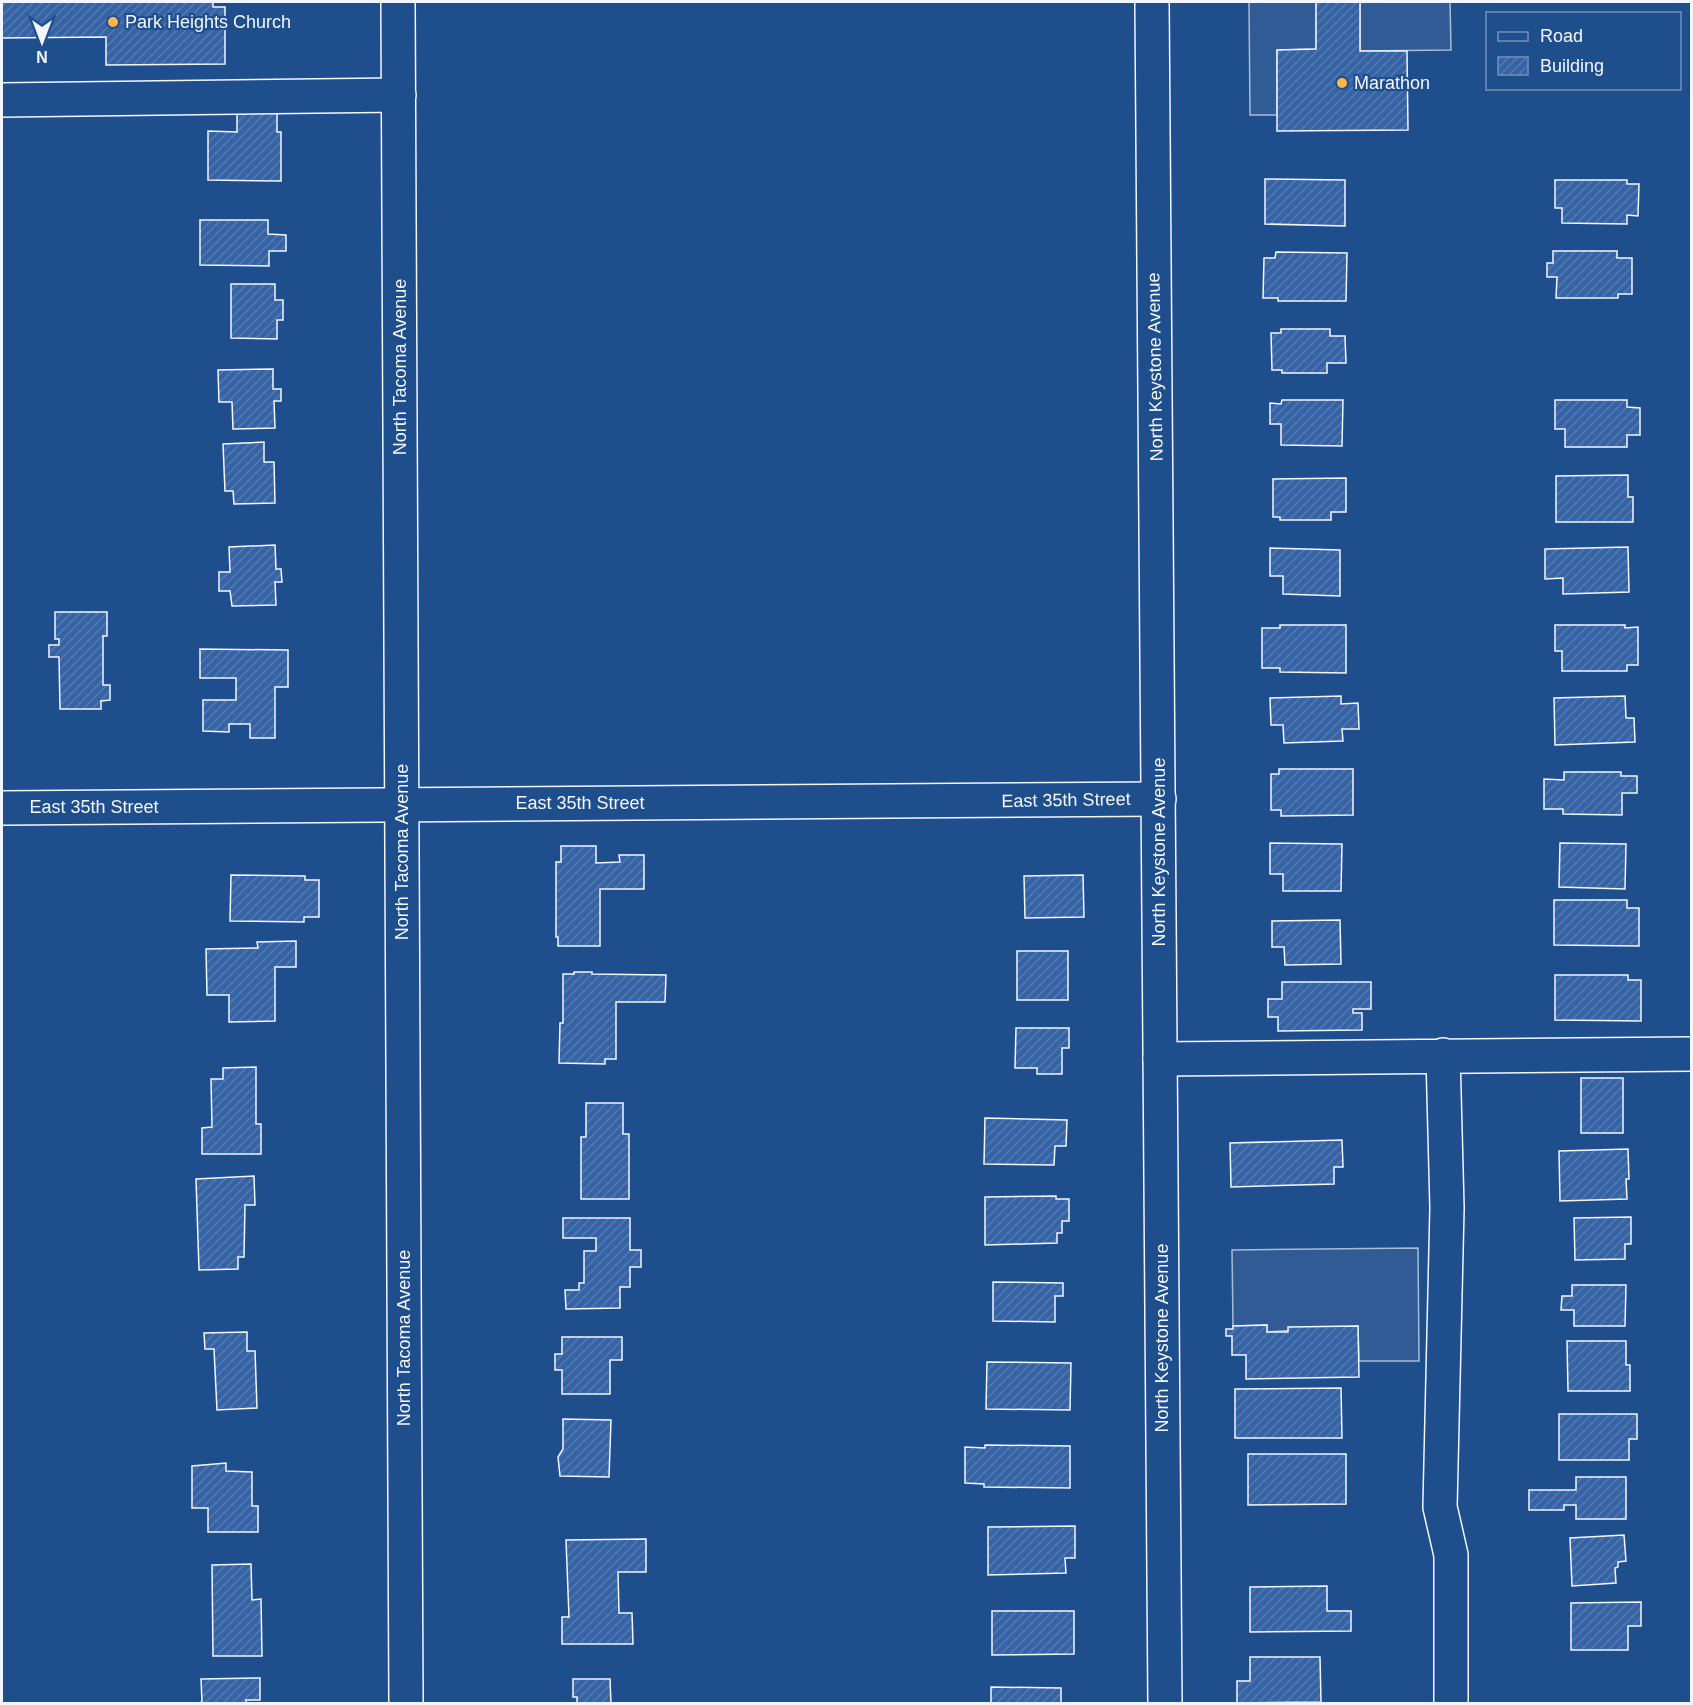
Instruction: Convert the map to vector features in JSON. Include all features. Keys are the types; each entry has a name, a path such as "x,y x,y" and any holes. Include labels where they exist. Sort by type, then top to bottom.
{"street":[{"name":"North Tacoma Avenue","path":"398,2 406,1704"},
{"name":"North Keystone Avenue","path":"1152,2 1165,1704"},
{"path":"2,100 399,95"},
{"name":"East 35th Street","path":"2,808 1159,799"},
{"path":"1160,1059 1692,1054"},
{"path":"1443,1055 1448,1208 1440,1507 1451,1555 1451,1704"}],"shaded area":[{"path":"1249,2 1316,2 1316,49 1277,50 1277,115 1250,115"},
{"path":"1360,2 1450,2 1451,50 1360,51"},
{"path":"1418,1248 1419,1361 1359,1361 1358,1326 1267,1332 1267,1325 1233,1326 1232,1250"}],"building":[{"name":"Park Heights Church","path":"2,2 213,2 213,7 225,7 225,64 106,65 106,37 2,38"},
{"name":"Marathon","path":"1316,2 1360,2 1360,51 1407,51 1408,130 1277,131 1277,50 1316,49"},
{"path":"237,112 277,113 277,132 281,132 281,181 208,180 208,131 237,132"},
{"path":"1265,179 1345,180 1345,226 1265,224"},
{"path":"1555,180 1627,180 1627,184 1639,184 1638,216 1627,215 1627,224 1562,223 1562,208 1555,208"},
{"path":"200,220 268,220 268,234 286,235 286,251 269,251 269,266 200,265"},
{"path":"1553,251 1617,251 1617,258 1632,258 1632,294 1618,294 1618,298 1556,298 1557,277 1547,277 1547,263 1553,263"},
{"path":"1276,252 1347,253 1346,301 1278,301 1278,298 1263,298 1264,258 1275,258"},
{"path":"231,284 275,284 275,300 283,300 283,320 277,320 277,339 231,338"},
{"path":"1281,329 1330,329 1330,336 1345,336 1346,363 1327,363 1327,373 1282,373 1282,370 1272,370 1271,333 1281,333"},
{"path":"273,369 273,389 281,389 281,401 274,401 275,428 233,429 232,402 219,402 218,370"},
{"path":"1282,400 1343,400 1342,446 1281,445 1281,424 1270,424 1270,403 1281,404"},
{"path":"1555,400 1627,400 1627,407 1640,408 1640,435 1627,435 1627,447 1565,447 1565,429 1555,429"},
{"path":"264,442 264,462 274,462 275,503 234,504 233,491 225,491 223,444"},
{"path":"1628,475 1628,497 1633,497 1633,522 1556,522 1556,476"},
{"path":"1346,478 1346,512 1331,512 1331,520 1280,520 1280,517 1273,517 1273,479"},
{"path":"275,545 276,569 281,569 282,582 275,582 276,605 232,606 230,591 219,591 219,572 230,572 229,547"},
{"path":"1628,547 1629,592 1563,594 1563,578 1545,579 1545,549"},
{"path":"1270,548 1340,550 1340,596 1283,594 1283,576 1270,576"},
{"path":"55,612 107,612 107,636 103,636 103,685 110,685 110,700 101,701 101,709 60,709 59,657 49,657 49,645 59,645 59,639 55,639"},
{"path":"1280,625 1346,625 1346,673 1280,672 1280,668 1262,668 1262,628 1280,628"},
{"path":"1555,625 1638,627 1638,665 1627,665 1627,671 1562,671 1562,651 1555,651"},
{"path":"200,649 288,650 288,687 275,687 275,738 250,738 250,724 229,724 229,732 203,731 203,700 236,700 236,678 200,678"},
{"path":"1341,696 1341,704 1358,703 1359,729 1342,729 1343,741 1284,743 1283,725 1271,725 1270,698"},
{"path":"1625,696 1626,718 1634,718 1635,742 1555,745 1554,698"},
{"path":"1279,769 1353,769 1353,815 1281,816 1281,810 1271,810 1271,774 1279,774"},
{"path":"1564,772 1621,772 1621,776 1637,776 1637,793 1622,793 1622,815 1563,814 1563,809 1544,809 1544,779 1564,780"},
{"path":"1270,843 1342,844 1341,891 1283,891 1283,874 1270,874"},
{"path":"1560,843 1626,844 1625,889 1559,887"},
{"path":"561,846 596,846 596,863 620,862 619,855 644,855 644,889 600,889 600,946 558,946 556,862 561,862"},
{"path":"231,875 305,876 305,880 319,880 319,917 304,917 304,922 230,921"},
{"path":"1083,875 1084,917 1025,918 1024,876"},
{"path":"1554,900 1627,900 1627,908 1639,908 1639,946 1554,945"},
{"path":"1340,920 1341,964 1285,965 1284,947 1272,947 1272,921"},
{"path":"296,941 296,967 275,967 275,1021 229,1022 229,995 207,995 206,949 258,948 257,942"},
{"path":"1017,951 1068,951 1068,1000 1017,1000"},
{"path":"574,972 666,975 665,1002 616,1002 616,1059 605,1059 605,1064 559,1063 560,1023 563,1023 563,974 574,974"},
{"path":"1555,975 1628,975 1628,980 1641,980 1641,1021 1555,1020"},
{"path":"1282,982 1371,982 1371,1009 1353,1009 1353,1013 1362,1013 1362,1030 1278,1031 1278,1017 1268,1017 1268,999 1282,999"},
{"path":"1016,1028 1069,1028 1069,1048 1062,1048 1062,1074 1037,1074 1037,1068 1015,1068"},
{"path":"256,1067 256,1124 261,1124 261,1154 202,1154 202,1128 212,1127 211,1079 223,1079 223,1068"},
{"path":"1581,1078 1623,1078 1623,1133 1581,1133"},
{"path":"586,1103 623,1103 623,1134 629,1134 629,1199 581,1199 581,1137 586,1137"},
{"path":"985,1118 1067,1120 1066,1146 1055,1146 1054,1165 984,1164"},
{"path":"1342,1140 1343,1167 1334,1167 1334,1184 1231,1187 1230,1143"},
{"path":"1628,1149 1627,1199 1560,1201 1559,1151"},
{"path":"254,1176 255,1205 245,1205 244,1257 238,1257 238,1269 199,1270 196,1179"},
{"path":"1056,1196 1056,1199 1069,1199 1069,1221 1062,1221 1062,1233 1057,1233 1057,1243 985,1245 985,1197"},
{"path":"1631,1217 1631,1244 1625,1244 1625,1259 1575,1260 1574,1218"},
{"path":"563,1218 630,1218 630,1250 641,1250 641,1267 630,1267 630,1287 620,1287 620,1308 566,1309 565,1290 579,1290 579,1283 584,1283 584,1251 596,1251 596,1238 563,1238"},
{"path":"993,1282 1063,1283 1063,1296 1055,1296 1055,1322 993,1321"},
{"path":"1572,1285 1626,1285 1625,1326 1574,1326 1574,1310 1561,1310 1562,1296 1572,1296"},
{"path":"1267,1325 1267,1332 1288,1332 1288,1327 1358,1326 1359,1377 1246,1379 1246,1355 1232,1355 1232,1336 1226,1336 1226,1329 1233,1329 1233,1326"},
{"path":"247,1332 247,1351 255,1351 257,1408 217,1410 214,1349 205,1349 204,1333"},
{"path":"562,1337 622,1337 622,1360 610,1360 610,1394 562,1394 562,1370 555,1370 555,1354 562,1354"},
{"path":"1567,1341 1626,1341 1626,1365 1630,1365 1630,1391 1568,1391"},
{"path":"987,1362 1071,1363 1070,1410 986,1409"},
{"path":"1341,1388 1342,1438 1235,1438 1235,1389"},
{"path":"1559,1414 1637,1414 1637,1439 1629,1439 1629,1460 1559,1460"},
{"path":"563,1419 611,1420 609,1477 560,1476 558,1457 563,1449"},
{"path":"985,1445 1070,1446 1070,1488 984,1487 984,1484 965,1483 965,1447 985,1448"},
{"path":"1248,1454 1346,1454 1346,1504 1248,1505"},
{"path":"226,1463 226,1471 252,1472 252,1506 258,1506 258,1532 208,1532 208,1508 192,1508 192,1466"},
{"path":"1576,1477 1626,1477 1626,1519 1576,1519 1576,1505 1564,1505 1564,1510 1529,1510 1529,1490 1576,1490"},
{"path":"1075,1526 1075,1558 1065,1558 1066,1573 988,1575 988,1527"},
{"path":"1624,1535 1626,1561 1618,1562 1618,1567 1615,1568 1616,1583 1572,1586 1570,1538"},
{"path":"646,1539 646,1572 618,1572 619,1613 632,1613 633,1644 562,1644 562,1617 569,1617 566,1540"},
{"path":"251,1564 252,1600 261,1599 262,1656 213,1656 212,1565"},
{"path":"1327,1586 1327,1611 1351,1611 1351,1631 1250,1632 1250,1587"},
{"path":"1641,1602 1641,1626 1628,1626 1628,1650 1571,1650 1571,1603"},
{"path":"992,1611 1074,1611 1074,1654 992,1655"},
{"path":"1250,1657 1320,1657 1321,1702 1237,1703 1237,1681 1250,1681"},
{"path":"260,1678 260,1700 246,1700 246,1704 195,1704 202,1702 201,1679"},
{"path":"573,1679 610,1679 611,1704 577,1704 577,1697 573,1697"},
{"path":"991,1687 1061,1688 1061,1704 991,1704"}],"place":[{"name":"Park Heights Church","path":"113,22"},
{"name":"Marathon","path":"1342,83"}]}
